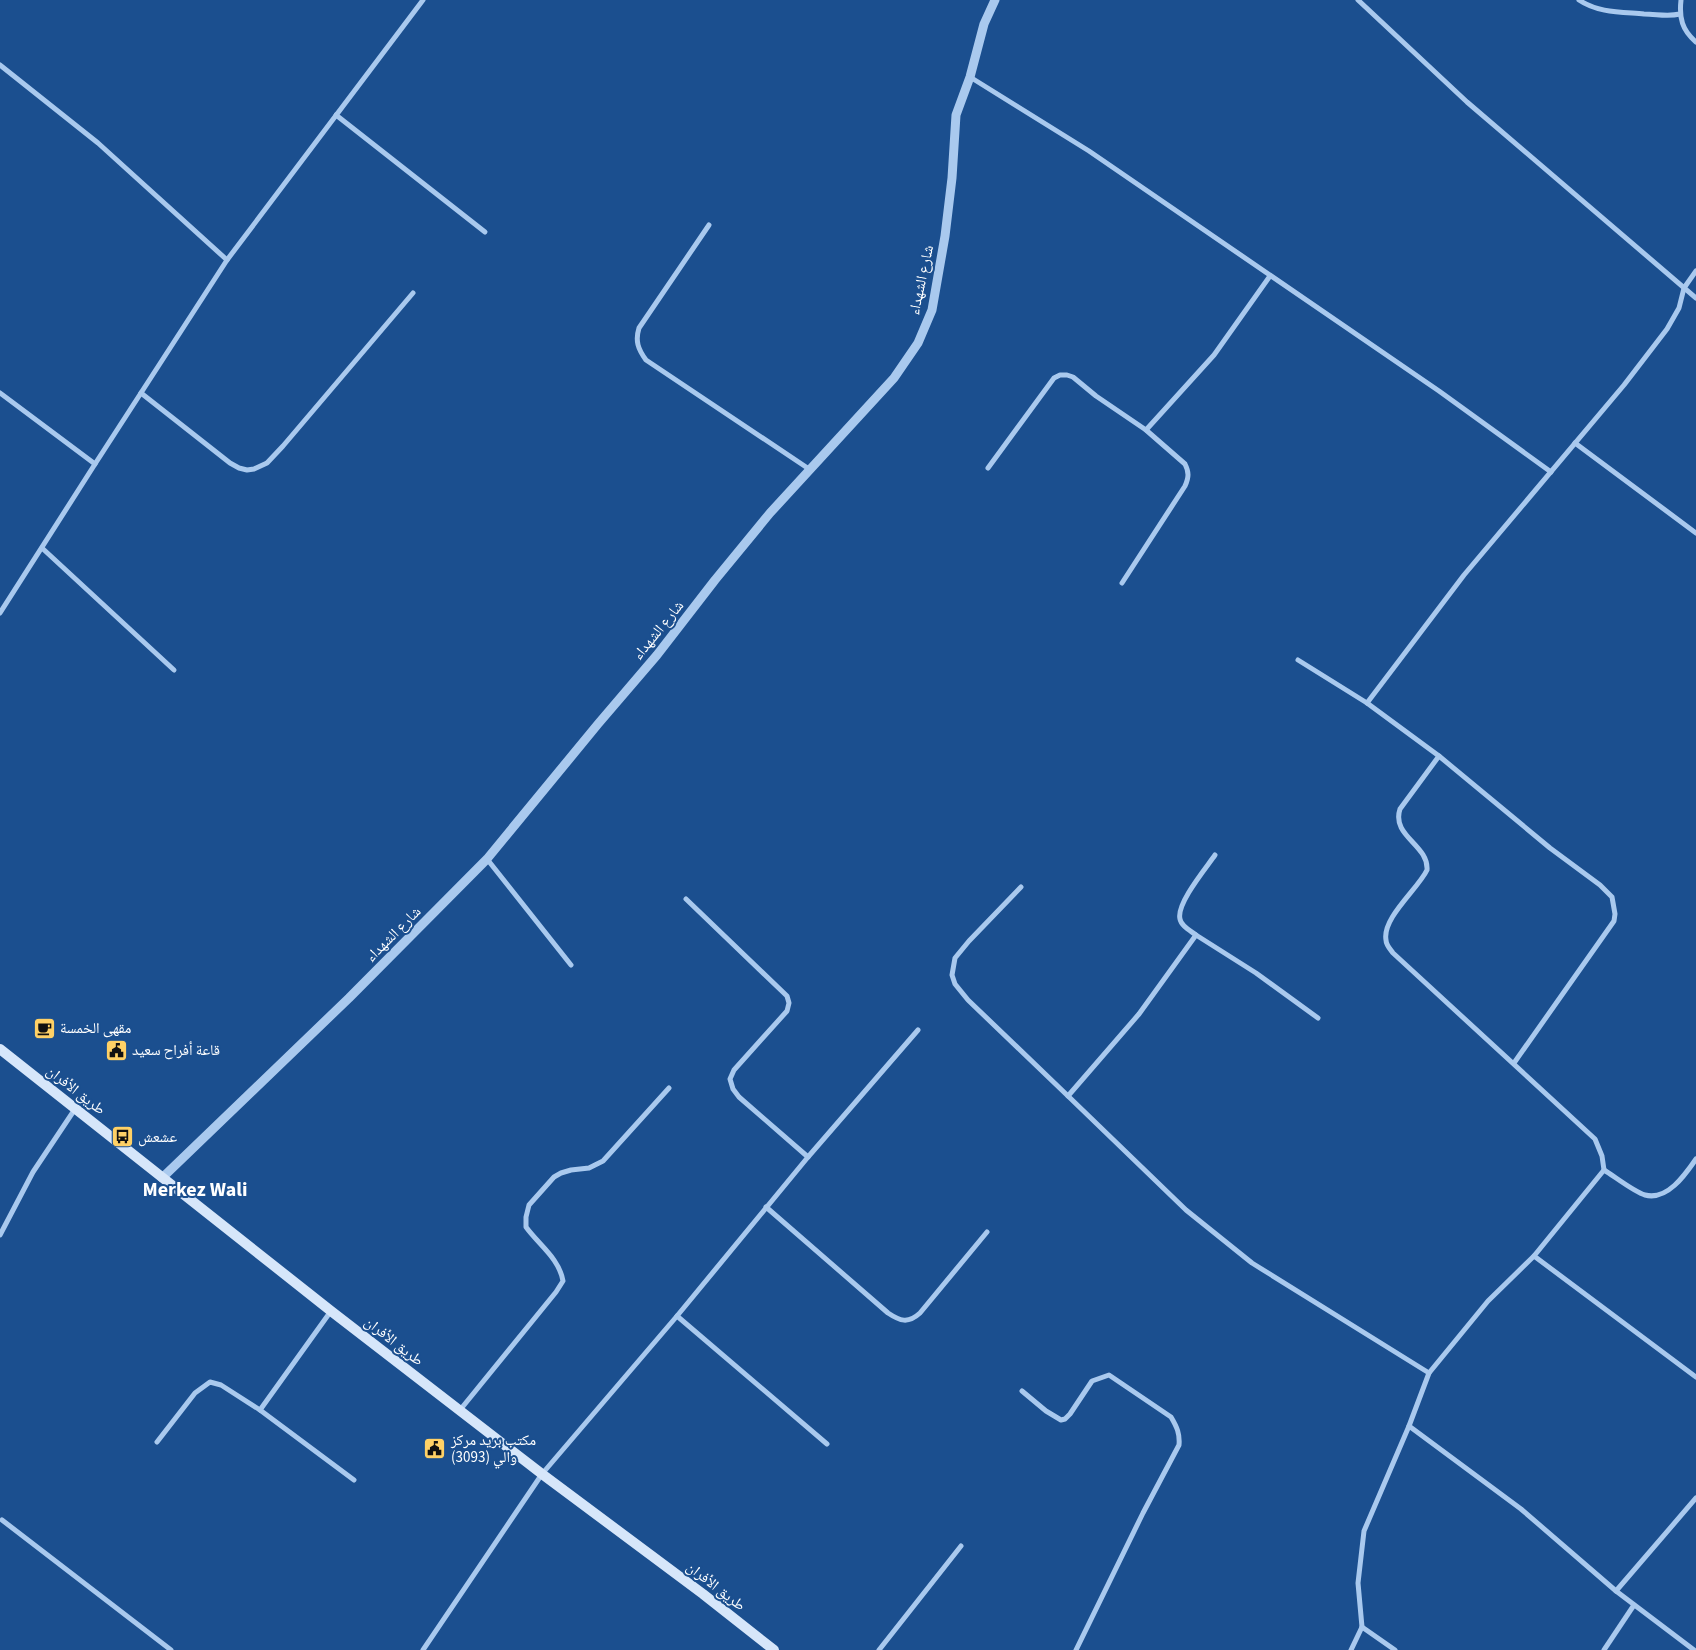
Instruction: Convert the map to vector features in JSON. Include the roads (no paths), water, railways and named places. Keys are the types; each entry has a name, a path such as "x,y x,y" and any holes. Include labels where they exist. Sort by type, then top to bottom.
{"main road":[{"name":"طريق الأفران","path":"0,1050 76,1108 330,1311 774,1650"}],"street":[{"path":"0,613 227,260 423,0"},
{"name":"شارع الشهداء","path":"162,1178 349,998 487,859 591,731 657,655 752,535 809,469 894,378 918,343 932,310 945,236 952,178 956,115 970,77 984,24 995,0"},
{"path":"1358,0 1467,102 1696,298"},
{"path":"1579,0 1587,6 1601,10 1667,16 1680,14"},
{"path":"1681,0 1680,14 1682,26 1696,42"},
{"path":"0,65 98,144 227,260"},
{"path":"970,77 1089,151 1439,391 1551,472"},
{"path":"336,115 485,232"},
{"path":"709,225 638,328 636,338 638,348 646,360 809,469"},
{"path":"1367,703 1464,575 1624,385 1667,329 1678,308 1684,288 1696,271"},
{"path":"1146,430 1214,355 1270,276"},
{"path":"141,393 230,463 247,470 254,469 267,463 283,446 412,293"},
{"path":"988,468 1038,398 1054,378 1060,375 1073,377 1096,396 1146,430 1185,464 1188,478 1185,486 1122,582"},
{"path":"0,393 95,464"},
{"path":"1576,443 1696,533"},
{"path":"42,548 174,670"},
{"path":"1298,660 1367,703 1439,756 1550,848 1600,884 1612,897 1615,914 1614,921 1514,1063"},
{"path":"1351,1650 1362,1627 1358,1583 1364,1531 1409,1426 1429,1373 1488,1301 1534,1256 1604,1170 1602,1156 1596,1139 1393,954 1386,939 1390,922 1427,870 1428,863 1399,824 1397,816 1400,809 1439,756"},
{"path":"1215,855 1180,908 1182,924 1256,973 1318,1018"},
{"path":"487,859 570,965"},
{"path":"1021,887 955,958 952,976 968,1000 1186,1210 1252,1263 1429,1373"},
{"path":"686,899 787,996 789,1003 787,1011 734,1070 730,1079 733,1089 739,1096 808,1157"},
{"path":"1068,1096 1139,1014 1196,935"},
{"path":"423,1650 542,1474 677,1316 808,1157 918,1030"},
{"path":"460,1410 563,1281 561,1271 553,1258 526,1227 529,1205 554,1177 571,1170 590,1168 603,1161 669,1088"},
{"path":"0,1235 33,1172 76,1108"},
{"path":"1604,1170 1643,1195 1656,1196 1671,1188 1687,1172 1696,1159"},
{"path":"766,1207 888,1313 896,1318 906,1320 913,1319 920,1313 987,1232"},
{"path":"1534,1256 1696,1377"},
{"path":"260,1410 330,1311"},
{"path":"677,1316 827,1444"},
{"path":"1022,1391 1046,1411 1061,1420 1070,1414 1092,1381 1109,1375 1171,1418 1177,1427 1180,1438 1179,1445 1143,1513 1076,1650"},
{"path":"157,1442 195,1393 210,1382 221,1385 260,1410 354,1480"},
{"path":"1409,1426 1521,1509 1616,1591 1694,1650"},
{"path":"1616,1591 1696,1498"},
{"path":"2,1520 171,1650"},
{"path":"879,1650 961,1546"},
{"path":"1604,1650 1634,1605"},
{"path":"1362,1627 1395,1650"}],"place":[{"name":"مقهى الخمسة","path":"44,1028"},
{"name":"قاعة أفراح سعيد","path":"116,1050"},
{"name":"عشعش","path":"122,1137"},
{"name":"مكتب بريد مركز والي (3093)","path":"435,1449"}],"district":[{"name":"Merkez Wali","path":"195,1189"}]}
